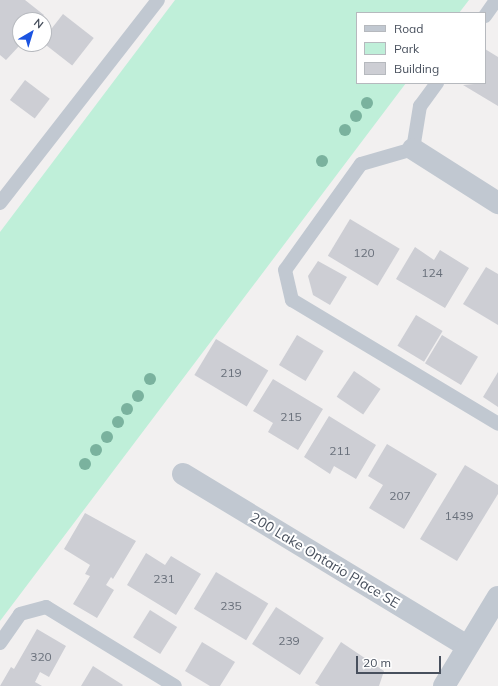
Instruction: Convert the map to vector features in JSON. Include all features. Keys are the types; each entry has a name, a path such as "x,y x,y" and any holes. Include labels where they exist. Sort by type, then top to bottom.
{"street":[{"path":"413,149 498,203"},
{"name":"200 Lake Ontario Place SE","path":"183,474 467,646"},
{"path":"444,686 498,597"}],"lane":[{"path":"0,203 158,0"},
{"path":"486,15 496,0"},
{"path":"436,84 420,106 413,149 361,164 284,270 292,300 498,424"},
{"path":"0,643 20,614 46,607 175,686"}],"green space":[{"path":"175,0 469,0 460,12 356,12 356,84 405,84 0,621 0,232"}],"building":[{"path":"0,0 25,0 40,12 12,12 12,52 14,52 6,60 0,55"},
{"path":"63,14 94,38 72,66 52,50 52,28"},
{"path":"486,50 498,57 498,106 463,85 486,84"},
{"path":"25,80 50,99 35,119 10,100"},
{"path":"350,219 400,249 378,286 328,256"},
{"path":"415,247 434,260 440,250 469,268 445,308 396,279"},
{"path":"318,261 347,277 330,305 313,295 308,276"},
{"path":"486,267 498,274 498,325 463,304"},
{"path":"416,315 443,331 424,362 397,346"},
{"path":"297,335 324,351 306,381 279,365"},
{"path":"442,335 478,357 461,385 425,363"},
{"path":"216,339 268,370 247,406 194,375"},
{"path":"354,371 381,389 363,415 337,397"},
{"path":"498,372 498,407 483,397"},
{"path":"273,379 323,409 298,450 268,432 273,423 253,411"},
{"path":"329,416 376,445 356,479 334,466 330,474 304,457"},
{"path":"387,444 437,474 404,529 369,508 383,485 368,476"},
{"path":"465,465 498,485 498,494 457,561 420,539"},
{"path":"85,513 136,541 113,579 111,577 106,585 114,590 97,618 73,604 90,576 85,574 90,565 64,549"},
{"path":"146,553 165,565 171,556 201,574 176,615 127,585"},
{"path":"216,572 268,603 246,640 194,609"},
{"path":"276,607 324,638 300,675 252,644"},
{"path":"150,610 177,627 160,654 133,637"},
{"path":"37,629 66,646 49,677 40,672 35,682 42,686 0,686 11,667 14,669"},
{"path":"202,642 235,662 220,686 210,686 185,671"},
{"path":"341,642 384,671 379,686 320,686 315,683"},
{"path":"93,666 123,685 81,686"}]}
